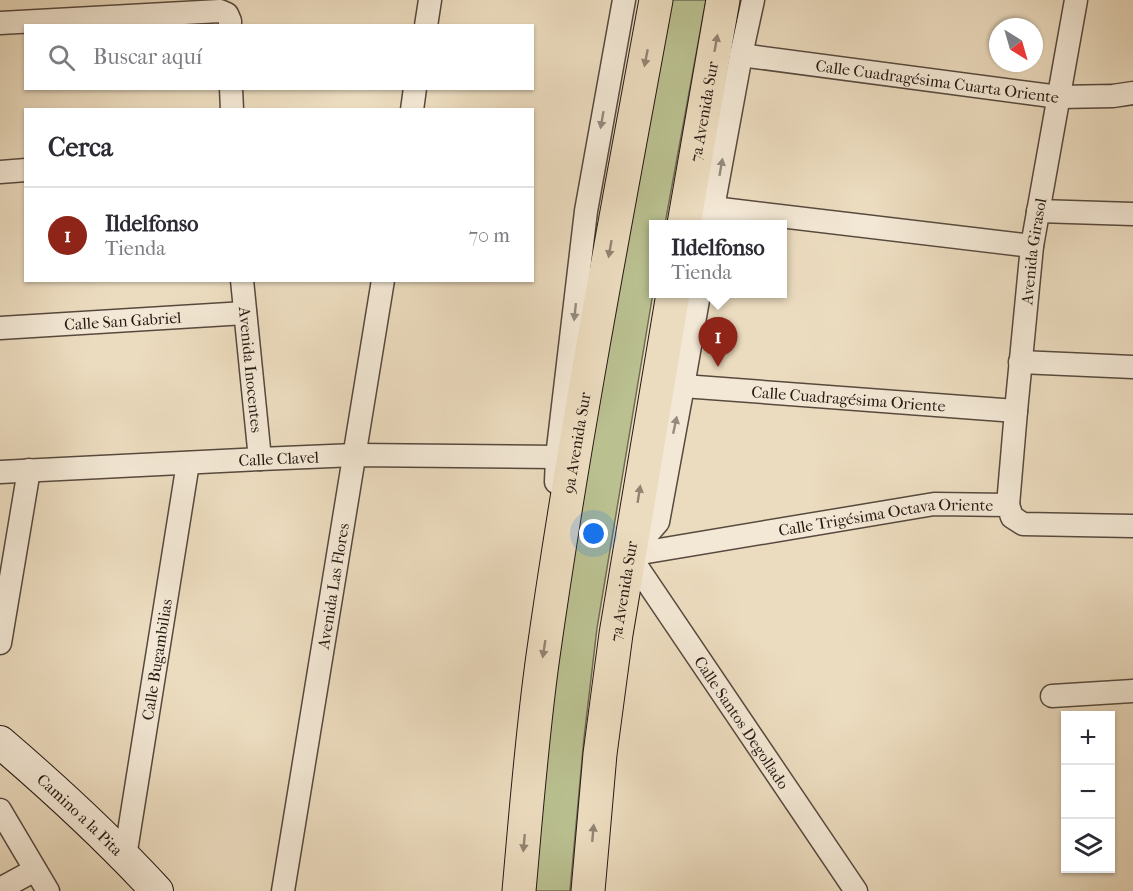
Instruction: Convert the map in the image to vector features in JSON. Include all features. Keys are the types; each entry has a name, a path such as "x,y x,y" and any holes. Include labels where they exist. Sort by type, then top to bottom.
{"main road":[{"name":"9a Avenida Sur","path":"519,891 542,658 578,425 656,0"},
{"name":"7a Avenida Sur","path":"699,217 723,0"},
{"name":"7a Avenida Sur","path":"588,891 600,754 616,634 672,298"}],"street":[{"path":"426,24 430,0"},
{"path":"551,605 557,457 586,211 624,0"},
{"path":"733,220 699,217 753,0"},
{"name":"Avenida Girasol","path":"1008,505 1032,246 1076,0"},
{"path":"0,22 220,11 229,20"},
{"name":"Calle Cuadragésima Cuarta Oriente","path":"741,55 1059,97 1113,96 1133,93"},
{"path":"231,90 232,108"},
{"path":"412,108 415,90"},
{"path":"0,172 24,170"},
{"path":"1038,211 1133,214"},
{"path":"787,225 1032,246"},
{"name":"Avenida Inocentes","path":"242,282 260,459"},
{"name":"Avenida Las Flores","path":"283,891 383,282"},
{"path":"629,555 658,522 698,298"},
{"name":"Calle San Gabriel","path":"0,328 245,313"},
{"path":"1020,362 1133,367"},
{"name":"Calle Cuadragésima Oriente","path":"683,386 1016,411"},
{"name":"Calle Clavel","path":"0,472 355,455 557,457"},
{"name":"Calle Bugambilias","path":"125,857 188,463"},
{"path":"0,643 29,470"},
{"name":"Calle Trigésima Octava Oriente","path":"629,555 934,504 1008,505 1012,517 1023,524 1133,526"},
{"name":"Calle Santos Degollado","path":"629,555 856,891"},
{"path":"1052,696 1133,691"},
{"name":"Camino a la Pita","path":"0,742 42,778 125,857 157,891"},
{"path":"0,810 48,891"},
{"path":"0,889 35,870"}],"green space":[{"path":"666,0 706,0 666,220 649,220 649,298 652,298 597,628 570,891 530,891 558,621"}],"place":[{"name":"Ildelfonso","path":"718,367"}]}
